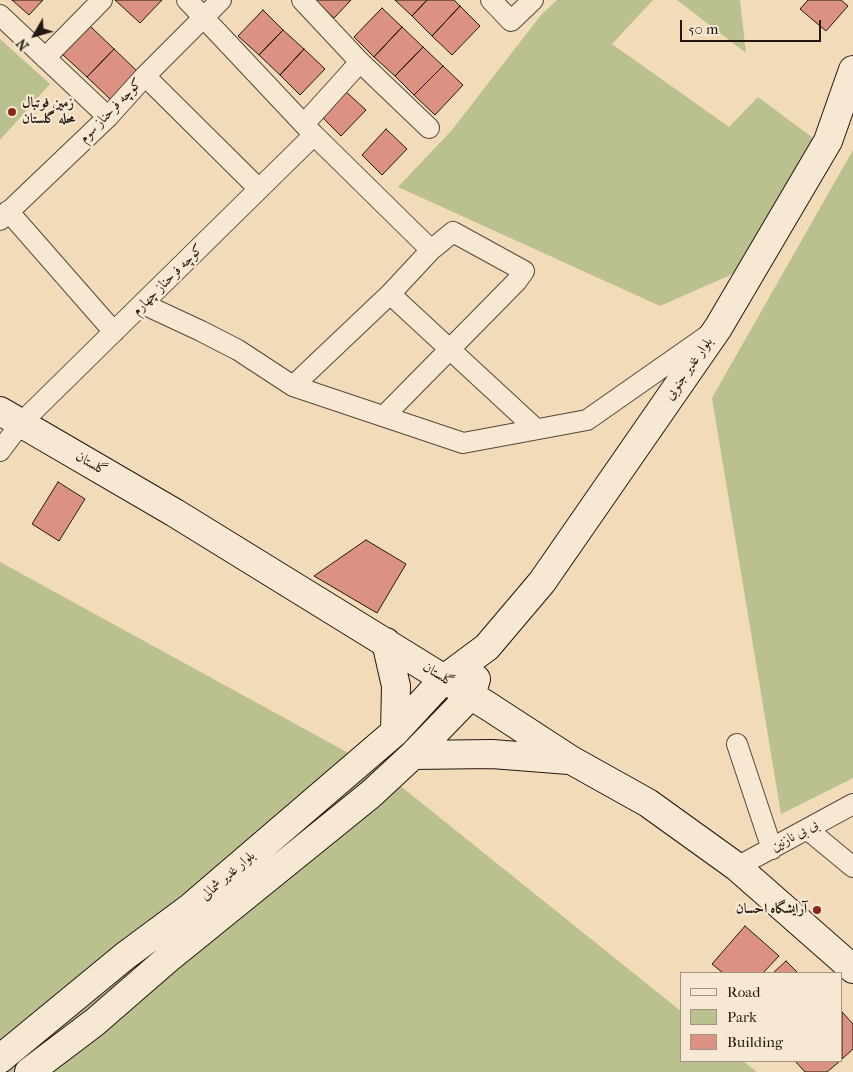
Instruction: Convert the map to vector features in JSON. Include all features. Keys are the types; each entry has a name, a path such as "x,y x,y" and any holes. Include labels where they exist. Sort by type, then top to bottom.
{"main road":[{"name":"بلوار غدیر جنوبی","path":"444,679 487,647 542,582 718,328 828,141 853,70"},
{"name":"گلستان","path":"10,417 175,513 471,695 571,760 648,803 737,867 853,969"},
{"path":"386,642 396,686 395,732"},
{"name":"بلوار غدیر جنوبی","path":"471,695 487,647"},
{"name":"بلوار غدیر شمالی","path":"0,1059 125,956 192,907 395,732 444,679"},
{"name":"بلوار غدیر شمالی","path":"29,1072 95,1022 171,956 371,794 413,755 471,695"},
{"path":"413,755 492,754 571,760"}],"street":[{"path":"45,58 102,0"},
{"path":"187,0 309,129 431,250"},
{"name":"کوچه فرحناز سوم","path":"4,216 108,117 145,76 220,0"},
{"path":"302,0 360,62 429,128"},
{"path":"491,0 511,21 534,0"},
{"path":"0,15 108,117"},
{"name":"کوچه فرحناز چهارم","path":"0,451 10,417 114,332 259,189 309,129 360,62"},
{"path":"145,76 259,189"},
{"path":"4,216 114,332"},
{"path":"293,386 390,294 431,250 453,232 524,271 516,282 384,416"},
{"path":"390,294 536,429"},
{"path":"143,304 238,350 293,386 463,443 587,420 718,328"},
{"path":"737,744 772,849"},
{"name":"بی بی نازنین","path":"737,867 853,804"},
{"path":"807,830 853,867"}],"green space":[{"path":"557,0 653,0 612,44 729,127 758,97 813,138 735,273 660,306 398,187 452,130 541,15"},
{"path":"677,0 740,0 746,53"},
{"name":"زمین فوتبال محله گلستان","path":"0,39 50,84 0,140"},
{"path":"853,150 853,778 781,814 712,398"},
{"path":"0,562 383,772 680,1010 680,1062 744,1062 757,1072 0,1072"}],"building":[{"path":"12,0 43,0 29,15"},
{"path":"115,0 162,0 140,23"},
{"path":"315,0 351,0 334,18"},
{"path":"395,0 427,0 412,16"},
{"path":"427,0 454,0 460,6 432,36 412,16"},
{"path":"808,0 841,0 848,6 826,31 800,9"},
{"path":"460,6 480,26 452,55 432,36"},
{"path":"382,8 402,27 374,57 354,37"},
{"path":"263,10 283,30 259,55 238,36"},
{"path":"89,25 114,49 87,77 62,54"},
{"path":"402,27 423,47 395,76 374,57"},
{"path":"283,30 304,49 280,75 259,55"},
{"path":"423,47 443,66 414,95 395,76"},
{"path":"114,49 138,72 111,100 87,77"},
{"path":"304,49 325,69 300,95 280,75"},
{"path":"443,66 463,85 435,115 414,95"},
{"path":"345,91 366,110 341,136 321,116"},
{"path":"386,129 407,149 382,175 362,155"},
{"path":"58,482 85,499 59,541 32,524"},
{"path":"366,540 406,564 377,613 314,576"},
{"path":"745,926 779,956 764,972 722,972 712,964"},
{"path":"786,961 797,972 774,972"},
{"path":"843,1013 853,1024 853,1049 843,1058"},
{"path":"796,1062 839,1062 827,1072 805,1072"}],"place":[{"name":"زمین فوتبال محله گلستان","path":"12,112"},
{"name":"آرایشگاه احسان","path":"817,910"}]}
